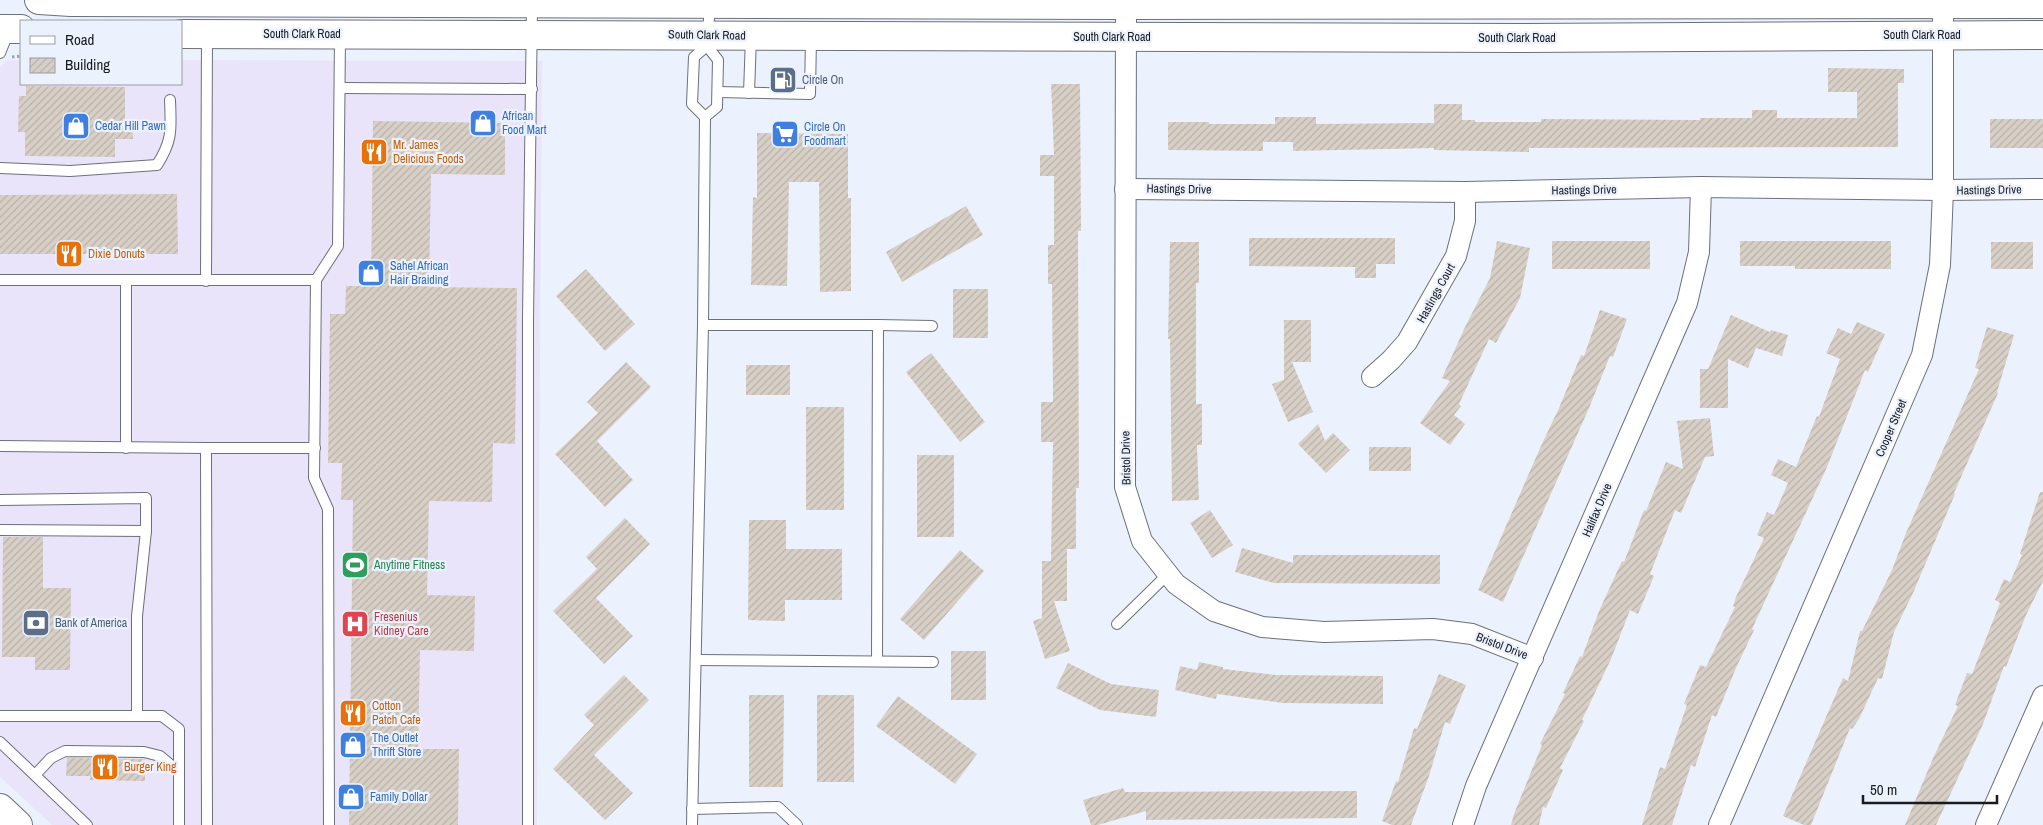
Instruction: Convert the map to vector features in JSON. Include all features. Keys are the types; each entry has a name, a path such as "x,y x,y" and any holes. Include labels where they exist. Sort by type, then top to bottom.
{"main road":[{"path":"39,0 710,4 747,2 1792,2 2043,4"},
{"path":"194,33 216,1"},
{"path":"340,35 342,3"},
{"name":"South Clark Road","path":"194,33 532,35 708,40 751,36 1546,38 2043,35"},
{"path":"0,808 18,825"}],"street":[{"path":"1546,38 1547,2"},
{"name":"Bristol Drive","path":"1137,3 1126,37 1125,487 1142,541 1176,584 1214,610 1262,627 1324,632 1433,629 1472,634 1533,658"},
{"name":"Cooper Street","path":"1719,825 1922,355 1940,265 1943,190 1943,4"},
{"name":"Hastings Drive","path":"1126,189 1465,192 1701,187 1943,190 2043,189"},
{"name":"Halifax Drive","path":"1464,825 1476,786 1686,303 1699,252 1701,187"},
{"name":"Hastings Court","path":"1372,377 1407,342 1456,256 1465,221 1465,192"},
{"path":"1986,825 2043,696"}],"lane":[{"path":"528,825 528,320 532,35 547,2"},
{"path":"705,117 717,107 718,92 718,60 708,40 710,4"},
{"path":"194,33 206,280"},
{"path":"329,825 328,509 314,478 316,280 338,246 340,35"},
{"path":"749,93 751,36"},
{"path":"718,92 810,94 811,36"},
{"path":"692,825 703,325 705,117 692,104 694,57 708,40"},
{"path":"340,88 532,89"},
{"path":"0,168 70,170 157,166 166,152 171,138 170,100"},
{"path":"0,280 316,280"},
{"path":"126,281 126,448"},
{"path":"703,325 932,326"},
{"path":"877,661 878,325"},
{"path":"0,446 315,448"},
{"path":"206,448 207,825"},
{"path":"0,500 146,498 146,531 137,616 137,716"},
{"path":"0,530 146,531"},
{"path":"1118,624 1168,574"},
{"path":"696,660 932,662"},
{"path":"0,716 162,716 179,729 179,825"},
{"path":"0,742 87,825"},
{"path":"35,775 51,758 65,751 144,752 160,756 179,772"},
{"path":"692,809 778,807 797,825"}],"shaded area":[{"path":"8,60 20,60 20,85 182,85 182,60 542,61 537,825 52,825 0,777 0,67"}],"building":[{"path":"1828,68 1904,69 1904,83 1898,83 1898,147 1529,148 1529,152 1434,150 1434,148 1293,151 1293,142 1263,142 1263,151 1168,150 1168,122 1275,124 1275,117 1316,117 1316,124 1434,123 1434,104 1462,104 1462,120 1475,120 1475,122 1541,122 1541,119 1700,120 1700,118 1752,118 1752,110 1777,110 1777,118 1857,118 1857,92 1828,92"},
{"name":"Circle On","path":"770,71 795,71 796,87 770,86"},
{"path":"1051,84 1080,84 1081,231 1078,231 1079,488 1076,488 1076,549 1067,549 1067,601 1054,601 1070,651 1045,659 1033,621 1042,618 1042,561 1051,561 1053,442 1041,442 1041,402 1053,402 1052,284 1048,284 1048,245 1054,245 1054,176 1040,176 1040,155 1054,155"},
{"name":"Cedar Hill Pawn","path":"26,86 125,87 125,120 133,120 133,139 115,139 115,157 25,156 25,132 18,132 19,96 26,96"},
{"path":"1990,119 2043,119 2043,148 1990,148"},
{"path":"373,121 505,123 505,175 431,174 429,287 517,288 515,444 493,443 492,502 429,501 427,595 475,596 474,651 420,650 418,749 459,749 458,825 349,825 353,500 341,500 342,463 328,463 330,314 345,314 346,286 371,286"},
{"path":"757,133 848,134 848,198 851,198 851,291 820,292 819,182 789,182 787,286 751,285 753,197 757,198"},
{"path":"177,194 178,254 0,254 0,195"},
{"path":"966,206 983,235 902,282 886,252"},
{"path":"1249,238 1395,238 1395,264 1376,264 1376,278 1355,278 1355,267 1249,266"},
{"path":"1497,241 1530,248 1520,298 1496,343 1489,339 1459,404 1461,406 1454,415 1465,424 1450,445 1420,423 1450,381 1442,378 1490,278"},
{"path":"1552,241 1650,241 1650,269 1552,269"},
{"path":"1740,241 1891,241 1891,269 1795,269 1795,266 1740,266"},
{"path":"1170,242 1199,242 1199,283 1196,283 1196,404 1202,404 1202,445 1197,445 1199,500 1172,501 1170,339 1168,339"},
{"path":"1991,242 2033,242 2033,269 1991,269"},
{"path":"586,269 635,324 605,351 556,296"},
{"path":"953,289 988,289 988,338 953,338"},
{"path":"1600,310 1627,319 1613,357 1610,356 1503,602 1478,590 1581,355 1584,356"},
{"path":"1731,315 1770,332 1771,330 1788,335 1782,356 1756,348 1748,368 1728,359 1728,408 1700,408 1700,369 1708,369"},
{"path":"1284,320 1311,320 1311,362 1292,362 1313,412 1288,422 1272,384 1284,380"},
{"path":"1857,322 1885,334 1868,372 1865,370 1827,467 1752,629 1754,630 1716,717 1712,715 1695,767 1691,765 1672,825 1642,825 1660,767 1665,769 1687,705 1684,704 1700,665 1706,667 1735,607 1733,606 1736,597 1764,538 1757,535 1767,512 1774,515 1788,483 1771,475 1778,459 1796,467 1817,416 1819,417 1840,359 1826,353 1838,328 1851,334"},
{"path":"1987,327 2014,335 1998,393 1913,593 1894,632 1882,679 1878,678 1859,719 1852,729 1850,728 1811,825 1804,825 1783,816 1843,678 1848,681 1860,631 1862,631 1892,570 1906,533 1979,369 1975,368"},
{"path":"931,353 985,422 960,442 906,372"},
{"path":"626,362 651,387 597,441 633,480 605,507 555,454 598,413 587,402"},
{"path":"746,365 790,365 790,395 746,395"},
{"path":"806,407 844,407 844,510 806,510"},
{"path":"1710,418 1714,456 1705,457 1681,513 1675,510 1650,574 1654,576 1638,614 1630,610 1611,659 1582,720 1584,721 1560,768 1563,770 1546,808 1543,807 1539,825 1511,825 1542,745 1540,744 1565,694 1563,693 1580,656 1582,657 1599,611 1622,561 1624,562 1644,510 1646,511 1666,462 1683,469 1677,421"},
{"path":"1318,424 1325,441 1333,433 1350,450 1326,473 1298,444"},
{"path":"1369,447 1411,447 1411,471 1369,471"},
{"path":"917,455 954,455 954,537 917,537"},
{"path":"2040,492 2043,492 2043,581 2026,615 2006,667 2004,666 1983,724 1936,825 1905,825 1934,756 1958,706 1955,705 1967,673 1972,674 2000,603 1995,600 2004,579 2010,582 2022,555 2020,554"},
{"path":"1210,510 1233,545 1212,558 1190,523"},
{"path":"625,518 650,544 596,598 633,636 604,664 553,611 597,569 586,557"},
{"path":"749,520 786,520 786,549 842,549 842,600 785,600 785,621 748,620"},
{"name":"Bank of America","path":"3,537 43,537 43,588 71,588 70,670 35,670 35,657 2,657"},
{"path":"1242,548 1293,563 1293,555 1440,555 1440,584 1274,583 1235,572"},
{"path":"960,550 984,571 924,640 900,619"},
{"path":"951,651 986,651 986,700 951,700"},
{"path":"1199,662 1223,667 1223,669 1276,675 1383,676 1383,704 1283,703 1217,694 1216,699 1175,690 1180,666 1197,670"},
{"path":"1068,663 1111,684 1159,690 1156,717 1100,710 1056,688"},
{"path":"1439,674 1466,685 1450,724 1445,722 1429,776 1411,825 1392,825 1382,821 1396,781 1398,782 1414,728 1417,729"},
{"path":"624,675 649,700 594,755 633,793 605,820 553,769 594,725 584,715"},
{"path":"749,695 784,695 783,787 749,787"},
{"path":"817,695 854,695 854,782 817,782"},
{"path":"898,696 977,754 955,784 876,726"},
{"name":"Burger King","path":"67,758 145,759 145,781 90,780 90,776 66,776"},
{"path":"1123,788 1125,792 1357,791 1357,818 1146,820 1146,811 1098,825 1091,825 1083,800"}],"place":[{"name":"Circle On","path":"783,80"},
{"name":"African Food Mart","path":"483,123"},
{"name":"Cedar Hill Pawn","path":"76,126"},
{"name":"Circle On Foodmart","path":"785,134"},
{"name":"Mr. James Delicious Foods","path":"374,152"},
{"name":"Dixie Donuts","path":"69,254"},
{"name":"Sahel African Hair Braiding","path":"371,273"},
{"name":"Anytime Fitness","path":"355,565"},
{"name":"Bank of America","path":"36,623"},
{"name":"Fresenius Kidney Care","path":"355,624"},
{"name":"Cotton Patch Cafe","path":"353,713"},
{"name":"The Outlet Thrift Store","path":"353,745"},
{"name":"Burger King","path":"105,767"},
{"name":"Family Dollar","path":"351,797"}]}
